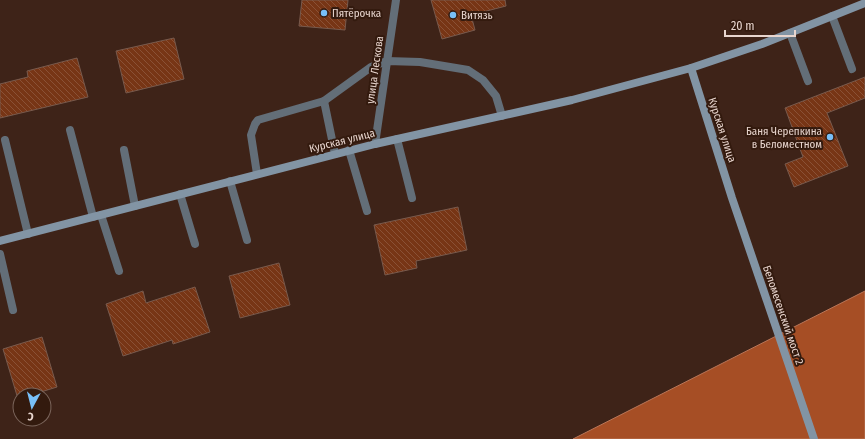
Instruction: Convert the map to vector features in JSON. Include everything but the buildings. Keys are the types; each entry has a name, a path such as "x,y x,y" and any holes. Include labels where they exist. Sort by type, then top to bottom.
{"street":[{"name":"улица Лескова","path":"376,144 396,0"},
{"name":"Курская улица","path":"0,241 349,150 572,100 691,68 790,33 865,3"},
{"path":"832,16 852,68"},
{"path":"790,33 808,81"},
{"path":"257,174 251,135 258,120 324,101 371,67 387,61 420,62 468,70 483,80 496,96 502,116"},
{"name":"Курская улица","path":"691,68 732,198"},
{"path":"324,101 335,154"},
{"path":"70,130 93,217"},
{"path":"397,139 412,198"},
{"path":"5,140 28,234"},
{"path":"124,150 135,206"},
{"path":"349,150 367,211"},
{"path":"230,181 247,240"},
{"path":"180,194 195,244"},
{"name":"Беломесенский мост 2","path":"732,198 814,439"},
{"path":"101,215 119,271"},
{"path":"0,254 13,310"}],"shaded area":[{"path":"865,291 865,439 573,439"}],"place":[{"name":"Пятёрочка","path":"324,13"},
{"name":"Витязь","path":"453,15"},
{"name":"Баня Черепкина в Беломестном","path":"830,137"}]}
